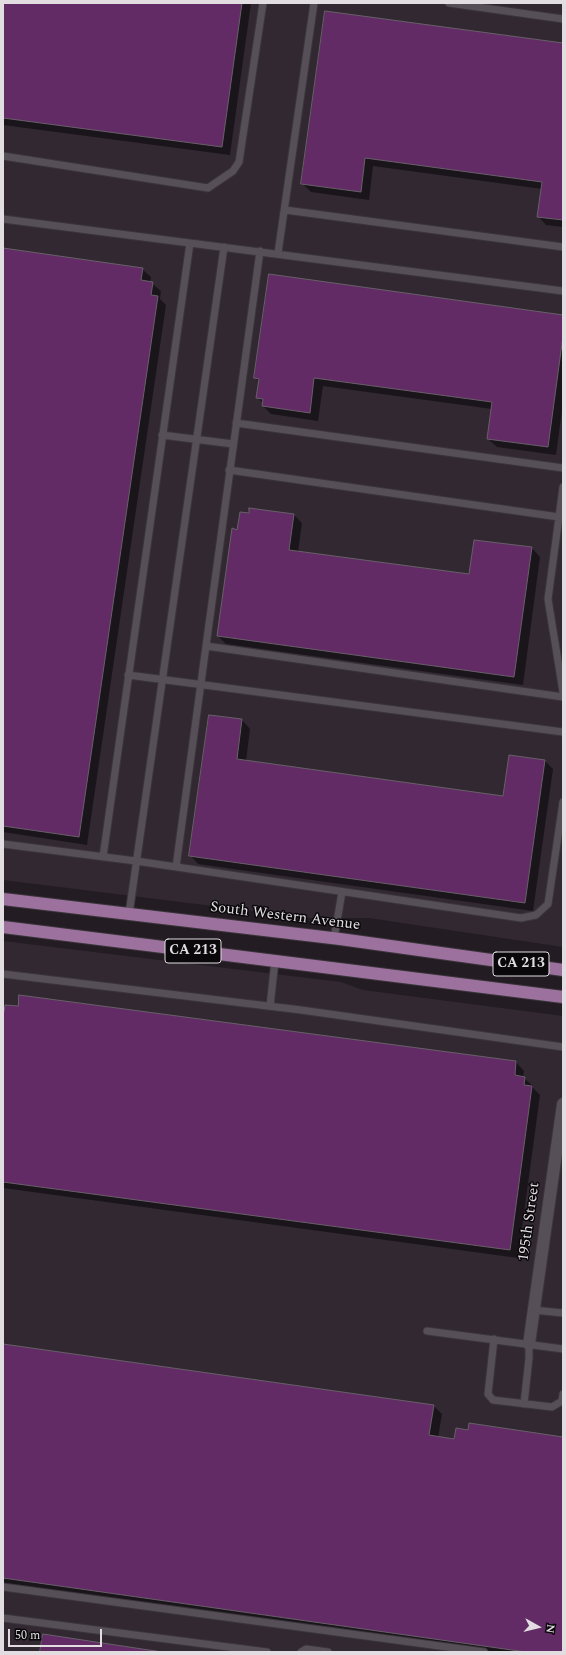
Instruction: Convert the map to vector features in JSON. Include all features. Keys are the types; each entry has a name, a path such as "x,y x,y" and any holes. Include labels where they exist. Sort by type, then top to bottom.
{"main road":[{"name":"South Western Avenue","path":"3,899 334,939 563,970"},
{"name":"CA 213","path":"3,927 563,997"}],"street":[{"name":"195th Street","path":"529,1344 563,1104"}],"lane":[{"path":"3,156 208,188 233,172 239,162 263,3"},
{"path":"278,253 314,3"},
{"path":"449,3 563,19"},
{"path":"285,210 563,247"},
{"path":"3,219 224,246 563,291"},
{"path":"103,857 190,243"},
{"path":"129,914 224,246"},
{"path":"176,867 260,251"},
{"path":"236,423 563,468"},
{"path":"162,435 233,444"},
{"path":"229,470 559,517"},
{"path":"563,489 548,599 563,692"},
{"path":"206,646 563,698"},
{"path":"128,675 563,732"},
{"path":"3,844 176,867 521,918 536,915 548,904 563,802"},
{"path":"334,939 342,892"},
{"path":"270,1006 275,961"},
{"path":"3,974 270,1006 563,1047"},
{"path":"533,1310 563,1313"},
{"path":"427,1331 563,1349"},
{"path":"494,1339 488,1394 493,1400 552,1408 562,1401 563,1394"},
{"path":"524,1404 529,1344"},
{"path":"3,1587 484,1652"},
{"path":"3,1618 267,1652"},
{"path":"301,1652 306,1649 328,1652"}],"shaded area":[{"path":"3,3 563,3 563,947 369,918 310,918 3,880"},
{"path":"3,941 341,982 363,990 563,1016 563,1652 3,1652"}],"building":[{"path":"3,3 242,3 222,147 3,118"},
{"path":"325,11 563,43 563,220 537,217 542,182 365,158 361,192 301,184"},
{"path":"3,248 143,268 141,280 153,282 151,295 158,296 79,837 3,826"},
{"path":"269,274 563,315 563,336 548,447 487,439 492,402 314,378 310,413 262,406 263,399 256,398 259,379 254,378"},
{"path":"249,508 294,514 289,550 469,574 474,540 532,547 514,677 217,636 232,528 237,530 240,512 249,513"},
{"path":"209,715 242,719 237,759 503,796 509,755 545,760 525,903 189,856"},
{"path":"19,995 516,1061 515,1075 525,1077 524,1085 532,1086 510,1250 3,1182 3,1012 5,1005 18,1006"},
{"path":"3,1344 434,1405 429,1435 454,1439 456,1428 468,1430 469,1423 563,1437 563,1652 526,1652 3,1578"},
{"path":"43,1634 162,1652 40,1652"}]}
